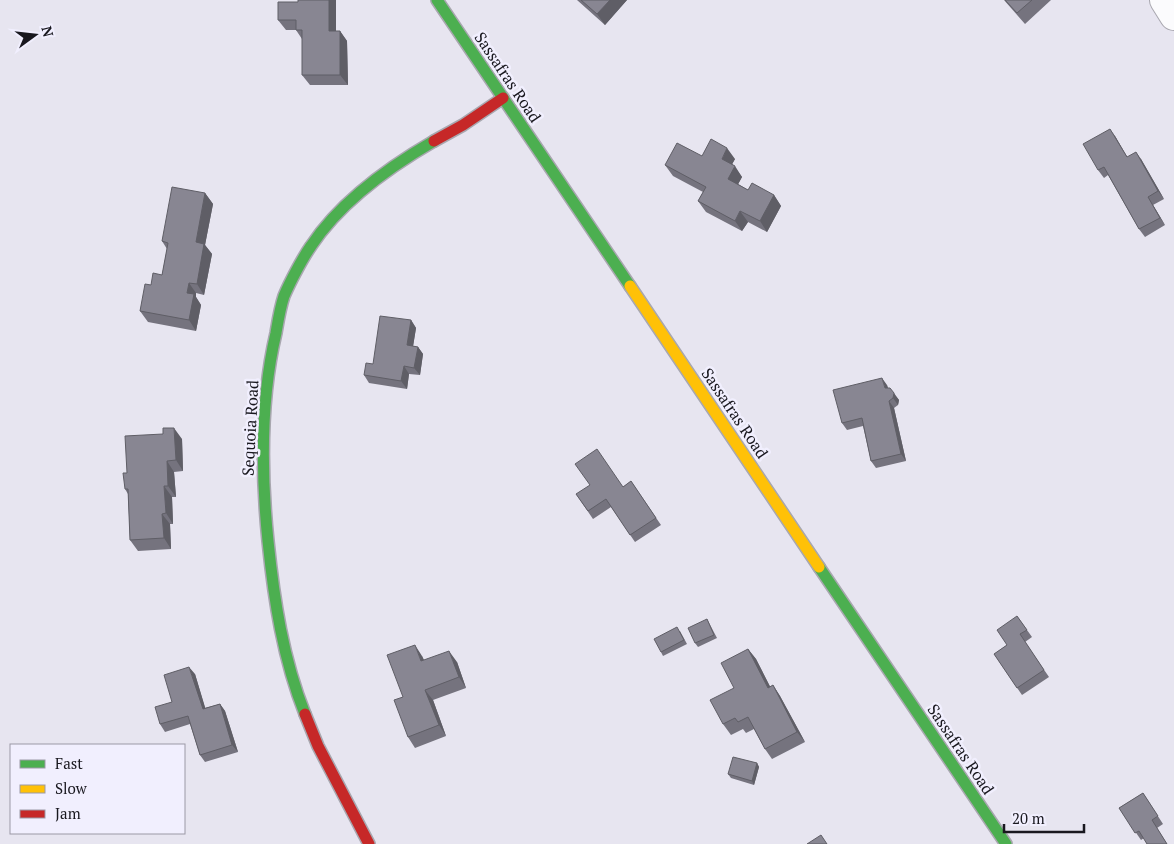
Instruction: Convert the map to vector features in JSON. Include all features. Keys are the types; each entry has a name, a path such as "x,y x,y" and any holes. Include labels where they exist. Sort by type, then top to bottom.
{"street":[{"name":"Sassafras Road","path":"437,0 1006,844"},
{"path":"1164,0 1174,16"},
{"name":"Sequoia Road","path":"369,844 318,746 299,698 284,646 273,590 264,500 263,426 270,357 284,297 311,246 346,204 401,160 463,125 503,98"}],"building":[{"path":"298,0 329,0 329,31 340,31 340,75 302,75 302,30 296,30 296,20 278,20 278,2 298,2"},
{"path":"581,0 610,0 597,14"},
{"path":"1005,0 1032,0 1017,13"},
{"path":"1110,129 1127,157 1136,152 1158,191 1148,197 1160,218 1139,229 1104,167 1098,170 1083,144"},
{"path":"711,139 727,148 722,159 735,166 728,179 748,190 752,183 774,195 760,221 740,211 735,221 698,201 706,187 665,165 677,143 702,156"},
{"path":"172,187 205,193 196,242 204,244 197,284 189,283 187,293 194,294 189,320 140,311 145,284 151,285 153,273 162,275 168,243 162,241"},
{"path":"380,316 411,320 407,345 418,347 414,368 404,366 401,381 364,375 366,363 373,364"},
{"path":"882,378 885,388 890,388 894,393 893,398 889,401 901,454 871,461 862,418 842,423 833,390"},
{"path":"163,428 174,428 176,460 167,461 168,486 164,486 166,513 162,514 164,538 130,540 128,489 125,489 123,473 127,473 125,436 163,434"},
{"path":"597,449 623,487 631,481 656,518 630,535 606,499 588,511 576,494 590,485 575,464"},
{"path":"1017,616 1027,630 1020,634 1044,670 1017,688 994,654 1007,645 997,630"},
{"path":"707,619 714,635 695,643 688,628"},
{"path":"677,627 684,640 661,652 654,639"},
{"path":"415,645 421,661 449,651 459,677 425,690 439,725 408,737 394,700 403,697 387,655"},
{"path":"748,649 768,688 773,685 797,732 765,749 748,717 738,722 735,718 723,724 710,700 734,688 721,663"},
{"path":"189,667 203,709 220,704 232,745 200,755 188,716 160,724 155,707 172,702 164,675"},
{"path":"733,757 757,763 752,781 728,774"},
{"path":"1143,793 1158,816 1152,820 1167,844 1147,844 1139,831 1135,833 1119,808"},
{"path":"821,835 827,844 807,844"}],"traffic: fast":[{"path":"437,0 630,286"},
{"path":"305,714 297,693 280,629 270,563 264,489 263,437 267,384 280,310 284,296 304,257 336,215 383,174 434,141"},
{"path":"819,567 1006,844"}],"traffic: slow":[{"path":"630,286 819,567"}],"traffic: jam":[{"path":"434,141 463,125 503,98"},
{"path":"305,714 318,746 369,844"}]}
